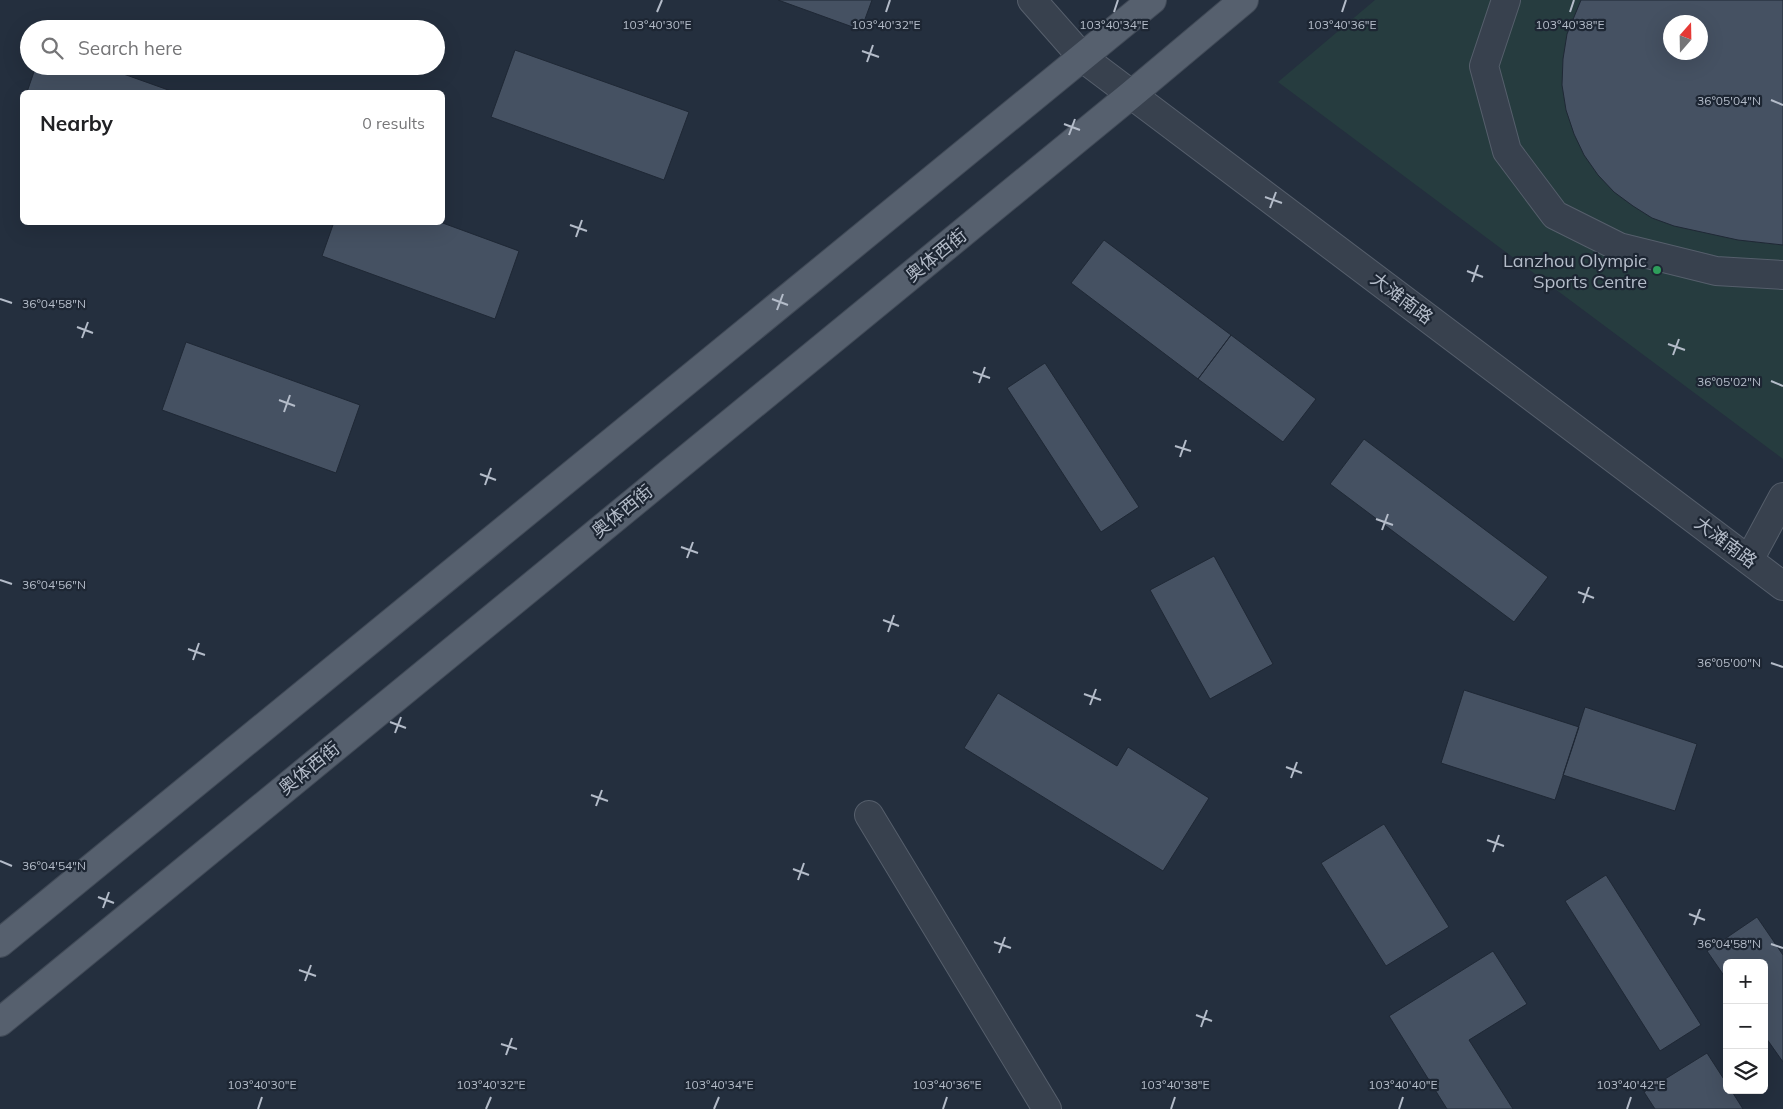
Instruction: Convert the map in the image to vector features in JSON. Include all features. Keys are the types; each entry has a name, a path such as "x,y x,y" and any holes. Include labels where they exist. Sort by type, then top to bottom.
{"main road":[{"path":"0,943 1084,58 1152,0"},
{"name":"奥体西街","path":"0,1022 1132,94 1244,0"}],"street":[{"name":"大滩南路","path":"1032,0 1084,58 1783,586"},
{"path":"1506,0 1484,66 1507,151 1555,214 1619,246 1716,271 1783,274"},
{"path":"1749,560 1783,497"},
{"path":"869,815 1047,1109"}],"green space":[{"name":"Lanzhou Olympic Sports Centre","path":"1375,0 1783,0 1783,459 1278,82"}],"building":[{"path":"778,0 872,0 861,30"},
{"path":"1581,0 1783,0 1783,245 1738,240 1674,226 1652,218 1614,192 1598,175 1584,155 1574,134 1566,110 1562,85 1563,59 1567,34"},
{"path":"515,50 689,112 664,180 491,117"},
{"path":"33,75 126,75 168,90 28,90"},
{"path":"445,224 519,251 495,319 322,256 333,225"},
{"path":"1104,240 1231,335 1198,379 1071,283"},
{"path":"1231,335 1316,399 1283,442 1198,379"},
{"path":"186,342 360,405 336,473 162,410"},
{"path":"1045,363 1139,507 1101,532 1007,388"},
{"path":"1364,439 1548,577 1514,622 1330,484"},
{"path":"1214,556 1273,664 1210,699 1150,590"},
{"path":"1464,690 1579,727 1555,800 1441,763"},
{"path":"998,693 1117,766 1128,747 1209,798 1163,871 964,748"},
{"path":"1585,707 1697,744 1675,811 1563,775"},
{"path":"1384,824 1449,927 1386,966 1321,863"},
{"path":"1606,875 1701,1025 1660,1051 1565,901"},
{"path":"1757,917 1783,955 1783,1062 1768,1041 1768,959 1723,959 1723,974 1707,951"},
{"path":"1493,951 1527,1004 1469,1040 1513,1109 1447,1109 1389,1016"},
{"path":"1707,1053 1723,1078 1723,1094 1734,1094 1743,1109 1655,1109 1644,1092"}],"place":[{"name":"Lanzhou Olympic Sports Centre","path":"1657,270"}]}
